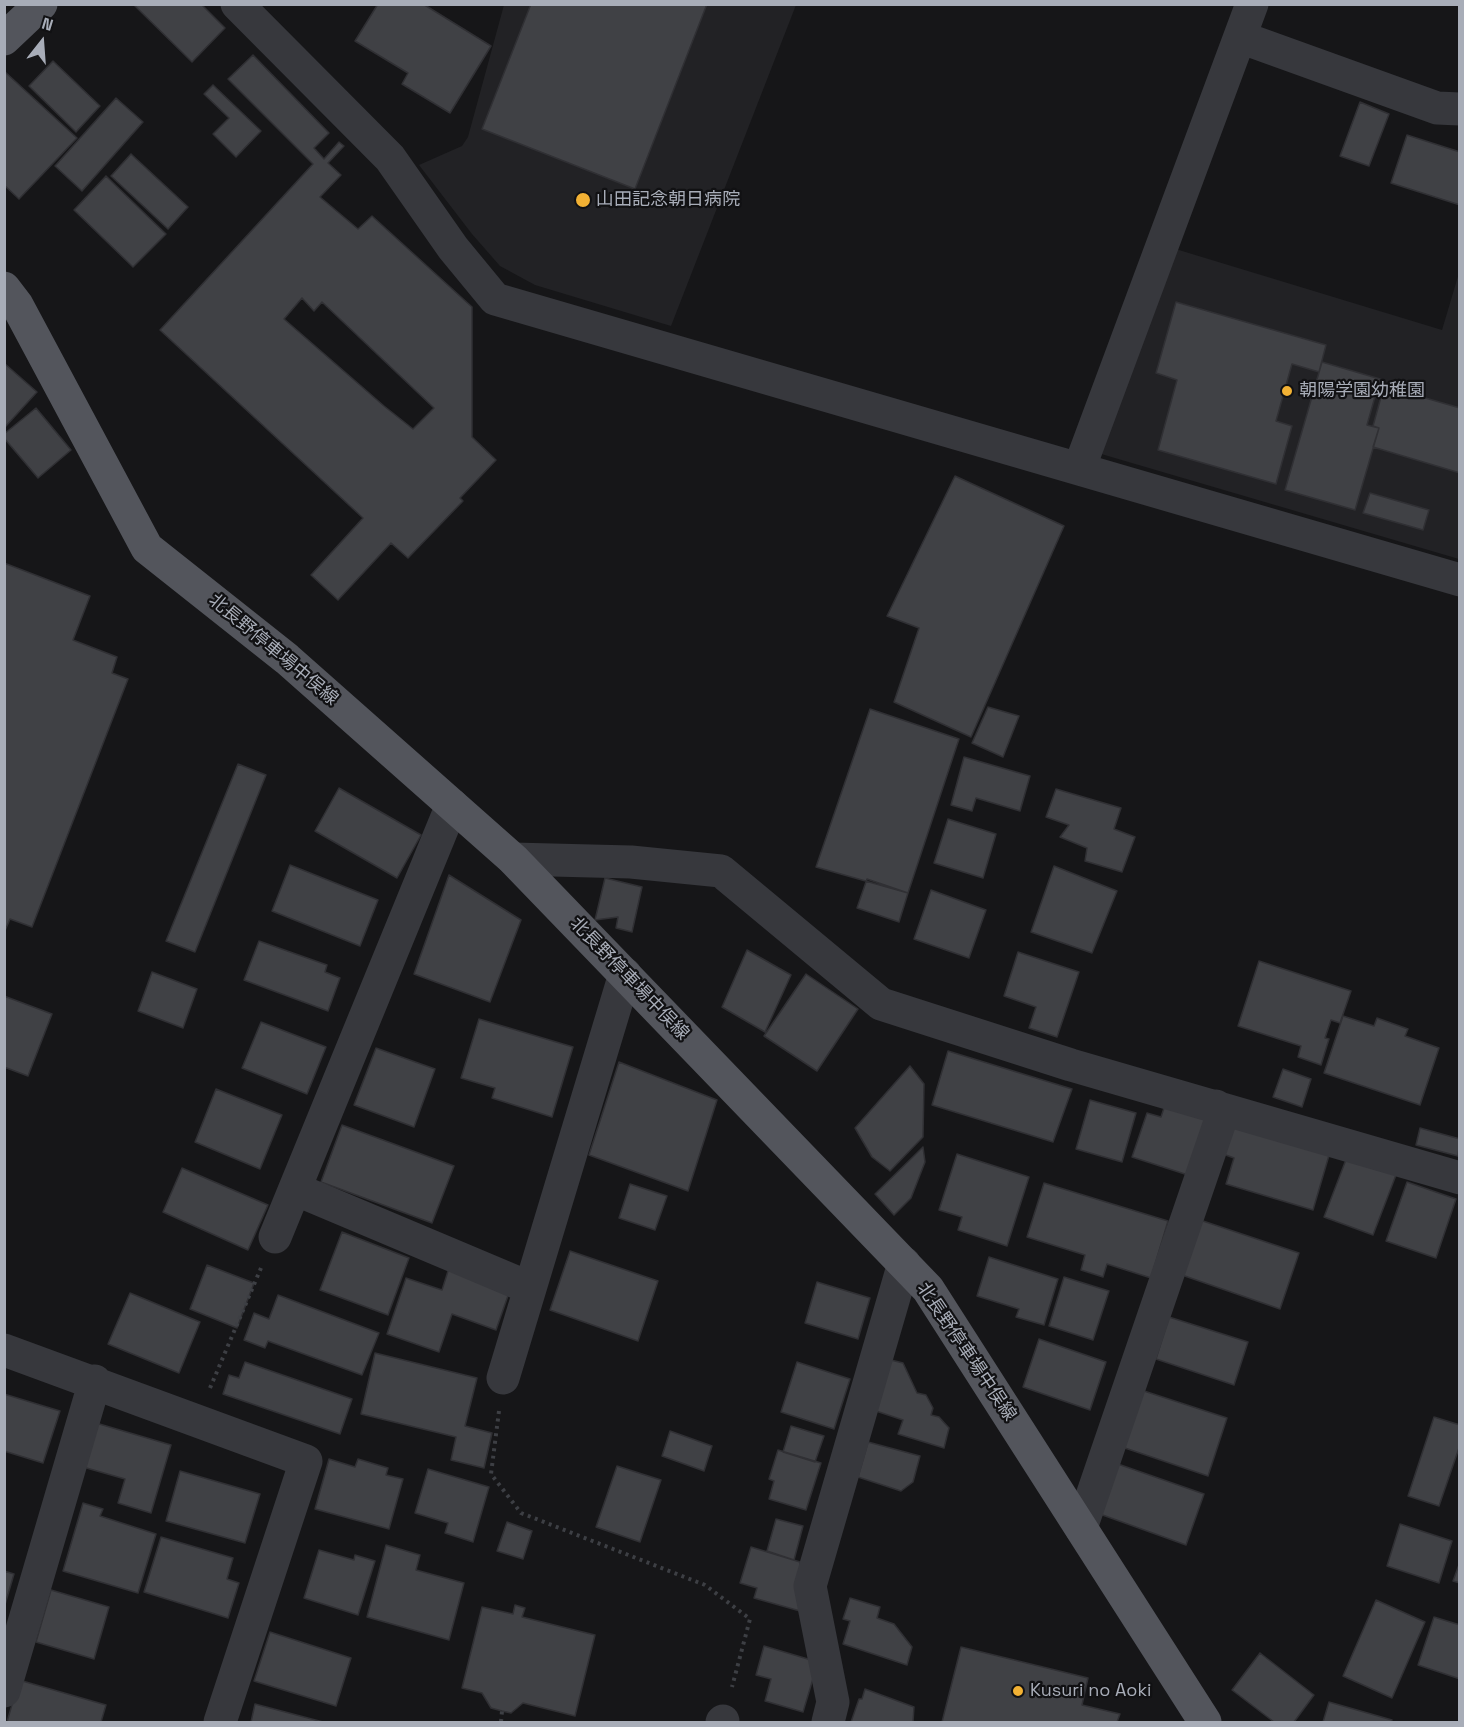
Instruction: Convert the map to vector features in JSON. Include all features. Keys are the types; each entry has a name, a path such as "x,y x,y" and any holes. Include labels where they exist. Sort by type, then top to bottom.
{"main road":[{"path":"4,39 41,4"},
{"name":"北長野停車場中俣線","path":"4,288 17,306 147,548 287,659 513,859 928,1289 1205,1722"}],"street":[{"path":"237,4 390,158 453,248 495,298 1460,580"},
{"path":"1079,469 1252,4"},
{"path":"1240,37 1437,108 1460,109"},
{"path":"275,1237 452,805"},
{"path":"513,859 631,861 721,871 880,1004 1071,1065 1460,1178"},
{"path":"503,1378 625,974"},
{"path":"1081,1528 1221,1119 1216,1106"},
{"path":"295,1189 530,1288"},
{"path":"828,1722 833,1702 810,1586 904,1263"},
{"path":"4,1350 95,1381 306,1461 220,1722"},
{"path":"4,1691 95,1381"}],"path":[{"path":"196,1421 275,1237"},
{"path":"503,1378 491,1474 521,1513 705,1585 750,1620 723,1722"},
{"path":"501,1722 502,1711"}],"shaded area":[{"name":"山田記念朝日病院","path":"504,5 796,5 671,326 535,285 500,266 472,234 419,165 462,146 468,137"},
{"name":"朝陽学園幼稚園","path":"1169,247 1442,330 1459,273 1459,559 1091,451"}],"building":[{"path":"133,4 201,4 225,28 192,62"},
{"path":"378,4 423,4 491,46 450,113 402,84 408,73 355,41"},
{"path":"531,4 707,4 635,189 482,129"},
{"path":"253,55 329,133 314,148 324,159 339,142 344,146 328,163 341,175 320,197 358,229 372,216 472,307 472,437 496,460 460,498 463,501 408,558 391,543 338,600 311,575 363,518 160,330 313,164 228,79","holes":["302,298 314,311 322,302 434,408 413,429 284,319"]},
{"path":"53,61 100,106 76,132 29,86"},
{"path":"4,71 77,138 19,199 4,185"},
{"path":"213,85 261,131 236,157 213,134 229,118 204,94"},
{"path":"116,98 143,122 82,191 55,166"},
{"path":"1360,102 1389,114 1369,166 1340,156"},
{"path":"1407,135 1460,152 1460,205 1391,183"},
{"path":"131,154 188,207 168,229 111,176"},
{"path":"106,176 166,234 133,267 74,210"},
{"path":"1176,302 1326,345 1319,372 1292,364 1276,421 1292,426 1276,484 1158,450 1177,380 1156,373"},
{"path":"1322,362 1380,379 1367,425 1379,428 1355,510 1285,490"},
{"path":"4,363 37,392 6,426 4,425"},
{"path":"1384,386 1460,408 1460,473 1373,447 1379,428 1373,426"},
{"path":"36,408 71,450 38,478 4,438 4,434"},
{"path":"955,476 1064,526 971,737 894,702 919,628 887,616"},
{"path":"1370,493 1429,510 1423,530 1363,513"},
{"path":"4,563 90,596 73,640 117,657 112,673 128,679 32,927 10,919 4,933"},
{"path":"988,707 1019,716 1003,757 972,743"},
{"path":"870,709 959,739 908,893 816,867"},
{"path":"964,757 1030,776 1020,811 976,798 972,811 951,805"},
{"path":"238,764 266,775 195,952 166,941"},
{"path":"339,788 421,835 397,878 315,831"},
{"path":"1056,789 1121,808 1114,829 1135,837 1122,872 1085,861 1087,848 1060,837 1069,825 1046,817"},
{"path":"948,819 996,834 983,878 934,863"},
{"path":"290,865 378,900 360,946 272,911"},
{"path":"1054,866 1117,891 1092,953 1031,932"},
{"path":"449,875 521,920 490,1002 414,974"},
{"path":"605,878 642,887 632,932 616,928 618,917 595,920"},
{"path":"867,879 908,893 899,922 857,908"},
{"path":"931,890 986,910 969,958 914,939"},
{"path":"259,941 327,965 325,972 340,978 328,1011 244,980"},
{"path":"747,950 791,975 765,1032 722,1007"},
{"path":"1018,952 1079,972 1057,1037 1029,1028 1036,1007 1004,996"},
{"path":"1259,961 1351,991 1340,1023 1331,1020 1325,1038 1329,1039 1321,1065 1298,1057 1301,1046 1238,1026"},
{"path":"152,972 197,989 183,1028 138,1011"},
{"path":"806,974 858,1009 817,1071 764,1036"},
{"path":"4,996 52,1014 28,1076 4,1067"},
{"path":"1343,1016 1374,1026 1377,1018 1408,1029 1405,1036 1439,1048 1420,1105 1324,1073"},
{"path":"479,1019 573,1047 552,1117 492,1098 495,1088 461,1078"},
{"path":"261,1022 326,1047 307,1094 242,1068"},
{"path":"376,1048 435,1069 414,1127 354,1105"},
{"path":"948,1051 1072,1089 1053,1142 932,1105"},
{"path":"619,1062 717,1100 688,1191 589,1155"},
{"path":"910,1066 924,1084 923,1137 890,1171 872,1157 855,1128"},
{"path":"1283,1069 1311,1079 1302,1107 1273,1097"},
{"path":"216,1089 282,1115 260,1169 195,1142"},
{"path":"1090,1100 1136,1113 1122,1162 1076,1149"},
{"path":"1166,1102 1211,1116 1191,1176 1132,1157 1147,1113 1161,1117"},
{"path":"1233,1123 1330,1152 1313,1210 1226,1184 1234,1158 1223,1154"},
{"path":"342,1125 454,1166 432,1223 321,1182"},
{"path":"1420,1128 1460,1139 1458,1156 1416,1145"},
{"path":"923,1147 925,1162 911,1198 894,1215 875,1194"},
{"path":"957,1154 1029,1177 1007,1246 958,1230 962,1217 939,1210"},
{"path":"1347,1157 1396,1175 1373,1235 1324,1217"},
{"path":"182,1168 268,1205 248,1250 163,1212"},
{"path":"1407,1182 1456,1199 1436,1258 1386,1241"},
{"path":"1044,1183 1168,1221 1151,1278 1107,1264 1103,1277 1081,1270 1085,1255 1027,1237"},
{"path":"630,1184 667,1196 655,1230 619,1218"},
{"path":"1197,1219 1299,1253 1280,1309 1179,1274"},
{"path":"342,1232 409,1258 388,1315 320,1290"},
{"path":"570,1251 658,1281 638,1341 550,1310"},
{"path":"989,1257 1058,1279 1044,1325 1016,1317 1019,1309 977,1296"},
{"path":"207,1265 254,1283 237,1328 190,1309"},
{"path":"449,1268 510,1290 496,1330 452,1314 439,1352 387,1334 406,1278 442,1290"},
{"path":"1064,1277 1109,1291 1093,1340 1049,1326"},
{"path":"817,1282 870,1298 858,1339 805,1323"},
{"path":"130,1293 200,1322 179,1373 108,1344"},
{"path":"278,1295 379,1333 362,1375 268,1341 265,1348 244,1340 254,1313 269,1319"},
{"path":"1169,1317 1248,1342 1234,1385 1156,1359"},
{"path":"1039,1339 1106,1362 1090,1410 1023,1387"},
{"path":"375,1353 477,1378 465,1426 492,1433 484,1468 451,1460 456,1437 361,1414"},
{"path":"891,1360 903,1363 917,1393 926,1395 933,1408 931,1415 939,1417 949,1428 944,1448 898,1434 903,1420 876,1411"},
{"path":"245,1362 352,1399 340,1434 223,1394 229,1375 239,1378"},
{"path":"797,1362 850,1379 834,1429 781,1412"},
{"path":"1141,1390 1227,1418 1208,1476 1122,1447"},
{"path":"4,1394 60,1411 43,1463 4,1451"},
{"path":"1434,1417 1460,1425 1460,1445 1439,1506 1408,1496"},
{"path":"96,1423 171,1445 151,1513 118,1503 125,1479 83,1467"},
{"path":"791,1426 824,1436 815,1462 783,1452"},
{"path":"670,1431 712,1446 704,1471 662,1456"},
{"path":"868,1442 920,1456 913,1482 901,1491 858,1477"},
{"path":"778,1450 821,1463 806,1510 769,1499 774,1481 769,1479"},
{"path":"329,1459 355,1467 358,1459 388,1468 386,1475 403,1479 389,1529 315,1509"},
{"path":"1115,1463 1204,1494 1186,1545 1097,1513"},
{"path":"617,1466 661,1480 640,1542 596,1527"},
{"path":"428,1469 489,1487 473,1542 445,1533 448,1523 415,1513"},
{"path":"180,1471 260,1494 245,1543 166,1521"},
{"path":"83,1503 103,1509 100,1516 156,1534 138,1593 63,1571"},
{"path":"776,1519 803,1526 794,1560 767,1551"},
{"path":"507,1522 532,1531 523,1559 497,1551"},
{"path":"1400,1524 1452,1541 1439,1583 1387,1566"},
{"path":"161,1537 233,1558 227,1579 239,1583 228,1618 144,1592"},
{"path":"386,1545 420,1555 416,1570 464,1583 449,1640 367,1617"},
{"path":"751,1547 800,1562 800,1611 754,1598 757,1588 740,1583"},
{"path":"319,1550 354,1560 355,1555 375,1561 358,1615 304,1598"},
{"path":"1460,1562 1460,1583 1453,1581"},
{"path":"4,1571 14,1574 4,1608"},
{"path":"51,1590 109,1607 94,1659 36,1642"},
{"path":"850,1598 880,1607 877,1618 894,1624 912,1647 907,1665 843,1644 850,1621 843,1619"},
{"path":"1376,1600 1425,1622 1392,1698 1343,1676"},
{"path":"515,1605 525,1608 522,1617 595,1635 575,1716 523,1703 511,1713 502,1711 491,1708 482,1693 462,1688 482,1607 513,1614"},
{"path":"1434,1617 1460,1625 1460,1679 1418,1665"},
{"path":"270,1632 351,1658 336,1706 254,1681"},
{"path":"764,1646 818,1662 803,1712 765,1701 771,1679 756,1675"},
{"name":"Kusuri no Aoki","path":"961,1647 1088,1678 1082,1705 1120,1714 1117,1722 942,1722"},
{"path":"1260,1653 1314,1695 1294,1722 1274,1722 1232,1690"},
{"path":"19,1680 106,1705 101,1722 7,1722"},
{"path":"865,1689 914,1707 913,1722 851,1722"},
{"path":"1329,1702 1392,1720 1391,1722 1323,1722"},
{"path":"255,1704 323,1722 251,1722"}],"place":[{"name":"山田記念朝日病院","path":"583,200"},
{"name":"朝陽学園幼稚園","path":"1287,391"},
{"name":"Kusuri no Aoki","path":"1018,1691"}]}
